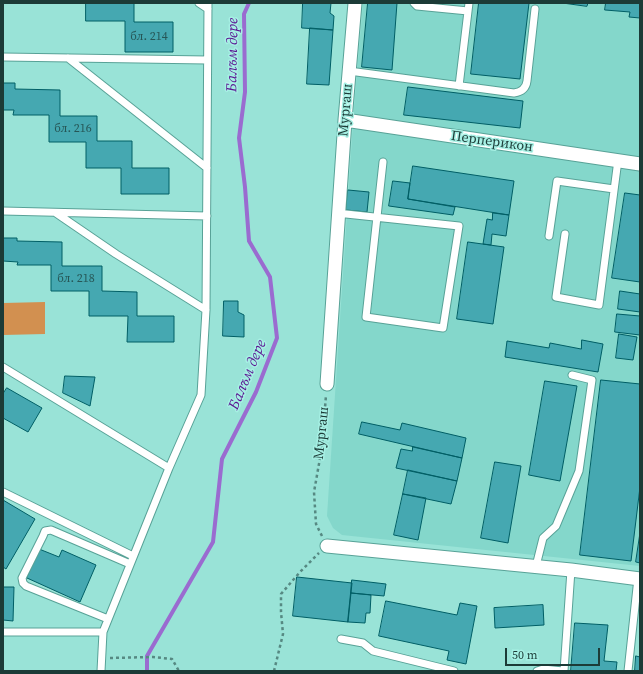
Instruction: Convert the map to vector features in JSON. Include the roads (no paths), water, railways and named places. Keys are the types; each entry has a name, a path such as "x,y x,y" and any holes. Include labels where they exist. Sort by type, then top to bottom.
{"street":[{"name":"Мургаш","path":"326,384 355,3"},
{"name":"Перперикон","path":"345,120 640,164"},
{"path":"327,546 536,566 639,578"}],"lane":[{"path":"101,671 103,632 169,468 201,395 206,310 208,6 199,3"},
{"path":"414,3 418,6 468,11"},
{"path":"459,86 469,3"},
{"path":"349,71 514,93 521,91 526,85 527,81 535,9"},
{"path":"3,57 207,60"},
{"path":"68,58 207,168"},
{"path":"565,234 556,297 599,305 618,160"},
{"path":"338,214 377,217 459,226 443,328 366,317 377,217 383,162"},
{"path":"549,236 557,181 614,189"},
{"path":"3,212 207,216"},
{"path":"56,213 116,254 206,310"},
{"path":"3,367 169,468"},
{"path":"536,566 543,538 556,526 579,472 592,380 572,375"},
{"path":"3,492 133,556"},
{"path":"108,619 26,586 23,583 22,578 45,531 51,530 130,564"},
{"path":"536,671 543,669 563,671 571,570"},
{"path":"628,671 639,578"},
{"path":"3,632 103,632"},
{"path":"341,639 363,642 373,651 454,671"}],"waterway":[{"name":"Балъм дере","path":"147,671 147,656 213,542 222,459 256,392 277,338 270,277 249,241 245,187 239,138 245,92 244,14 249,3"}]}
